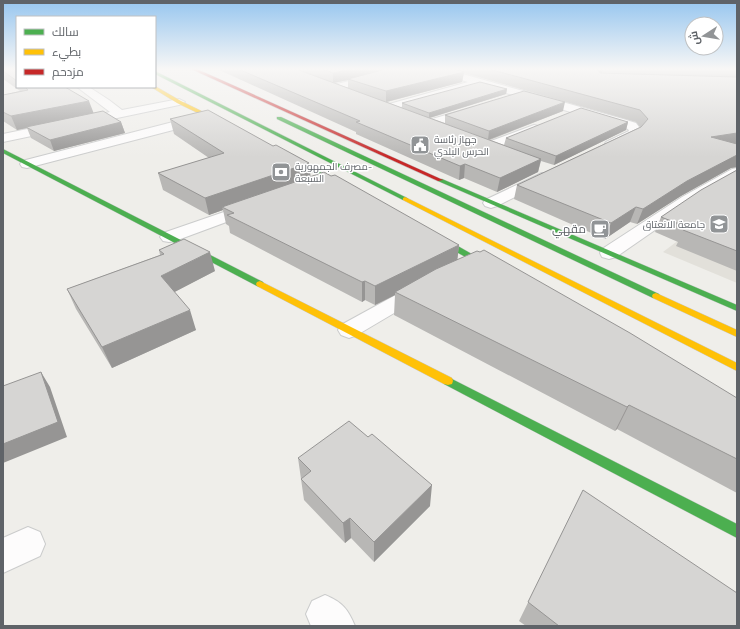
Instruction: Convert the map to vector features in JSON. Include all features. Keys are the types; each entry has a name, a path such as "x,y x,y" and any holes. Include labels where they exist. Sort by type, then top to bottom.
{"main road":[{"path":"173,98 236,130"},
{"path":"207,98 737,367"},
{"path":"238,98 737,334"},
{"path":"259,98 491,203 737,308"},
{"path":"315,135 330,130"},
{"path":"276,150 356,194"},
{"path":"3,151 737,531"},
{"path":"384,168 400,162"},
{"path":"425,231 505,275"}],"street":[{"path":"99,98 119,114"},
{"path":"386,108 419,98"},
{"path":"502,101 510,98"},
{"path":"539,98 626,124 635,129 636,131 634,134 603,148"},
{"path":"3,138 179,102"},
{"path":"373,103 444,130"},
{"path":"429,124 487,106"},
{"path":"559,118 580,110"},
{"path":"27,164 209,116"},
{"path":"488,147 545,124"},
{"path":"474,141 503,152"},
{"path":"491,203 547,169"},
{"path":"609,253 688,200 737,172"},
{"path":"307,188 329,180"},
{"path":"169,237 271,201"},
{"path":"460,270 480,261"},
{"path":"349,330 437,281"}],"shaded area":[{"name":"جامعة الانعتاق","path":"737,196 737,283 663,252"}],"building":[{"path":"3,98 84,98 89,101 11,116 3,112"},
{"path":"307,98 376,98 541,159 500,178 465,164 460,166 356,122 360,121"},
{"path":"419,98 477,98 429,113 402,103"},
{"path":"500,98 551,98 565,102 489,131 445,115"},
{"path":"597,98 737,98 737,133 711,137 737,144 737,155 687,181 643,209 636,207 611,223 517,185 641,127 648,119 640,110"},
{"path":"581,108 628,122 556,156 506,138"},
{"path":"208,110 273,146 276,145 309,163 205,198 158,173 224,153 170,119"},
{"path":"103,111 121,122 50,140 26,127"},
{"path":"737,170 737,251 683,230 687,227 661,217 701,190"},
{"path":"324,172 331,176 335,175 459,245 375,286 365,281 362,282 227,215 234,213 222,207"},
{"path":"184,239 210,252 161,276 190,310 102,347 67,289 164,254 159,250"},
{"path":"484,250 630,333 737,398 737,459 629,405 627,407 395,292 436,269 477,251 480,252"},
{"path":"41,372 58,422 3,444 3,386"},
{"path":"349,421 368,437 372,434 432,485 374,542 350,518 343,523 301,479 311,471 298,458"},
{"path":"583,490 737,593 737,626 559,626 528,602"}],"traffic: fast":[{"path":"207,98 405,199"},
{"path":"279,118 656,296"},
{"path":"3,151 260,284"},
{"path":"284,154 345,188"},
{"path":"440,180 737,308"},
{"path":"432,235 494,269"},
{"path":"448,381 737,531"}],"traffic: slow":[{"path":"173,98 227,125"},
{"path":"405,199 737,367"},
{"path":"260,284 448,381"},
{"path":"656,296 737,334"}],"traffic: jam":[{"path":"258,98 440,180"}],"place":[{"name":"جهاز رئاسة الحرس البلدي","path":"420,145"},
{"name":"مصرف الجمهورية- السبعة","path":"281,172"},
{"name":"جامعة الانعتاق","path":"719,224"},
{"name":"مقهي","path":"600,229"}]}
